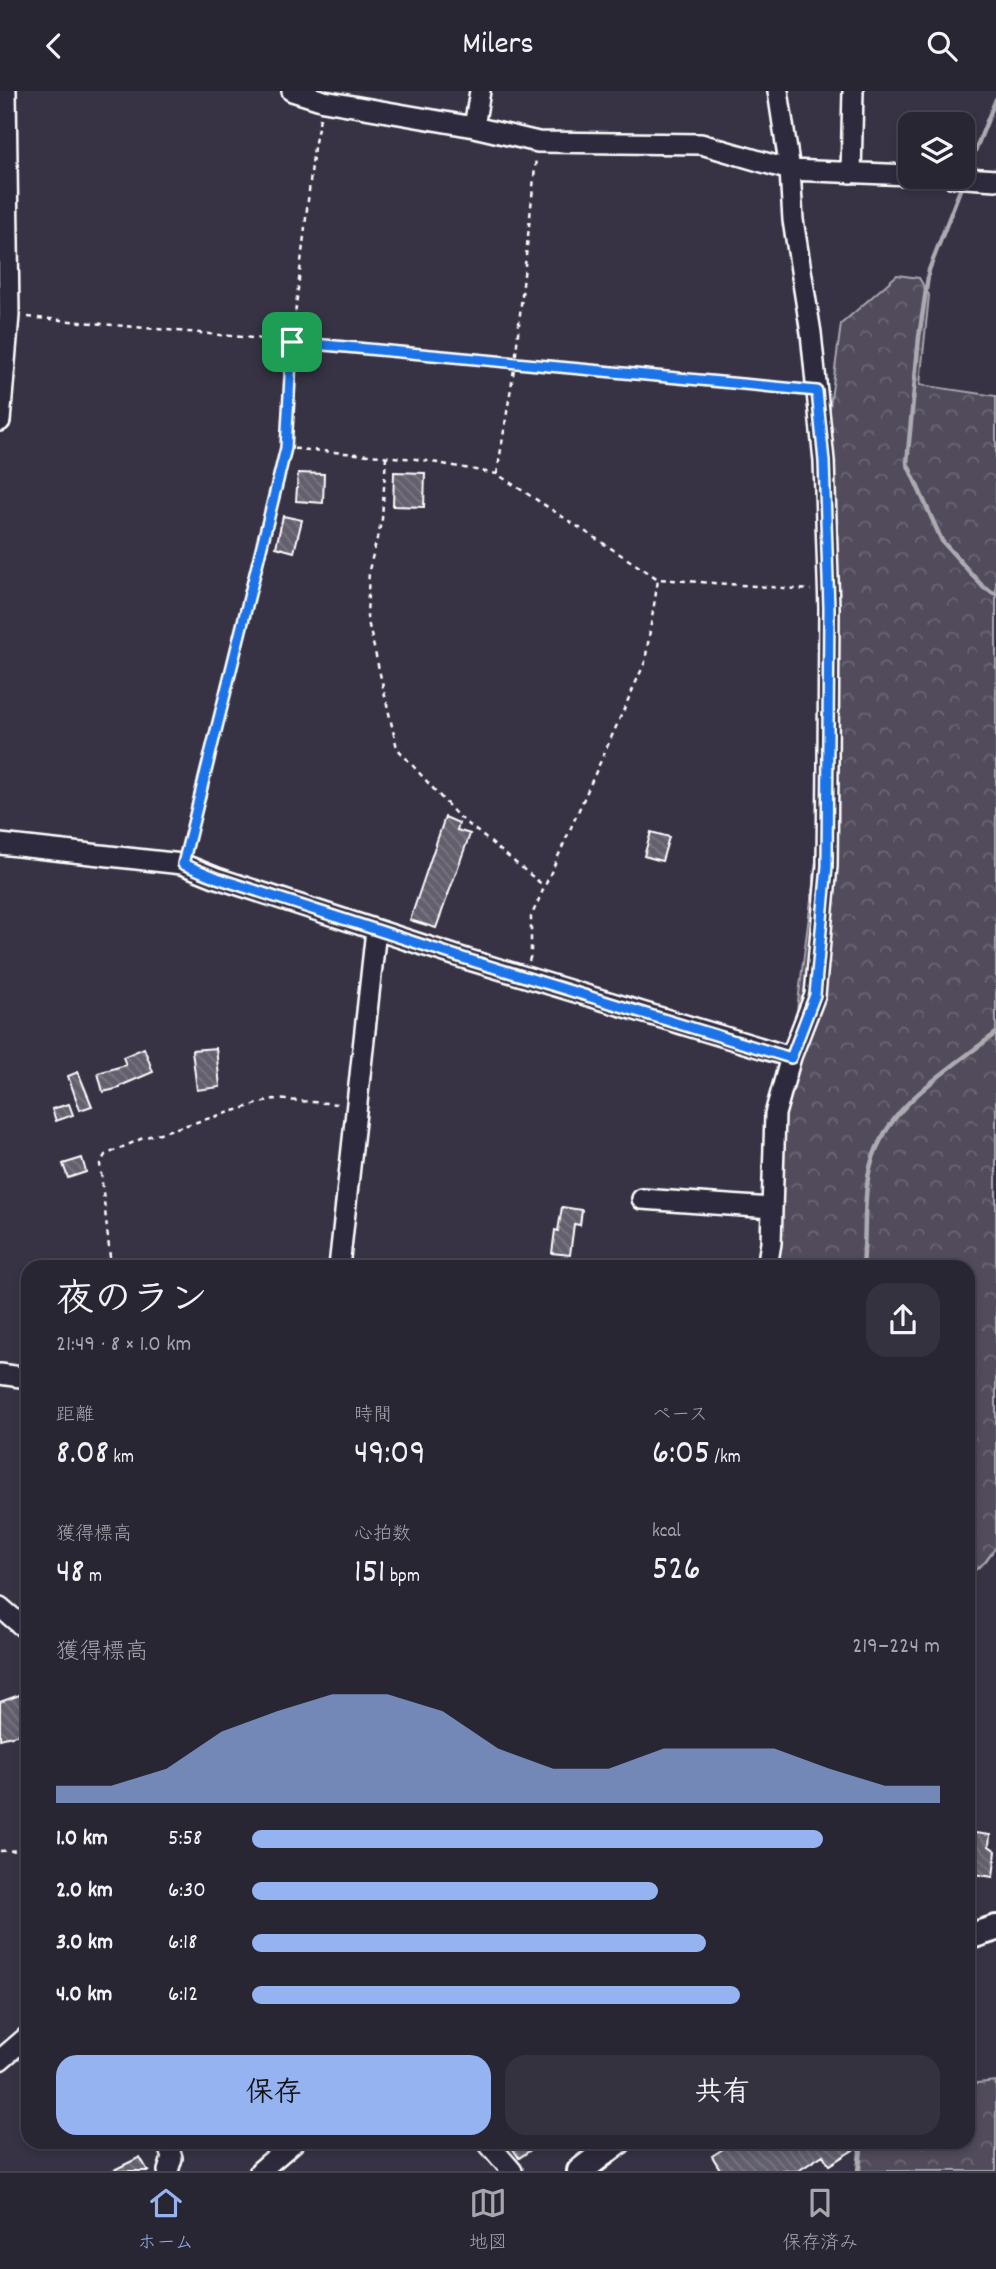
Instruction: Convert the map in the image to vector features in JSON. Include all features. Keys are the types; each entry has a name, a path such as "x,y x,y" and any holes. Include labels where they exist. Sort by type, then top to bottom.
{"main road":[{"path":"975,1935 996,1928"},
{"path":"580,2171 607,2149"}],"street":[{"path":"0,421 9,315 6,91"},
{"path":"292,91 324,101 474,127 538,142 701,144 790,170 898,175"},
{"path":"474,127 480,91"},
{"path":"768,1260 775,1114 791,1058 815,995 827,866 829,608 824,461 811,333 793,220 790,170 778,91"},
{"path":"851,173 853,91"},
{"path":"975,179 996,180"},
{"path":"0,844 183,864 217,878 376,930 791,1058"},
{"path":"340,1260 376,930"},
{"path":"642,1199 772,1208"},
{"path":"0,1374 21,1377"},
{"path":"0,1607 21,1624"},
{"path":"0,2060 21,2042"},
{"path":"168,2171 172,2158 169,2149"},
{"path":"260,2171 286,2149"},
{"path":"493,2149 512,2171"}],"path":[{"path":"183,864 286,448 292,342 314,147 324,101"},
{"path":"498,474 515,363 538,142"},
{"path":"9,315 817,391"},
{"path":"286,448 416,459 498,474 658,579 815,590"},
{"path":"386,456 382,519 369,570 367,617 397,748 456,814 544,885"},
{"path":"521,976 531,955 531,917 645,662 658,579"},
{"path":"110,1260 100,1164 105,1155 144,1138 274,1099 355,1106"},
{"path":"0,1851 21,1850"}],"green space":[{"path":"897,275 919,278 929,295 920,385 996,396 996,1547 975,1570 975,1260 774,1260 781,1136 833,727 824,452 841,324"},
{"path":"996,2081 996,2171 860,2171 862,2149 975,2149 975,2083"}],"building":[{"path":"394,472 425,473 424,507 393,506"},
{"path":"298,473 324,474 323,503 296,501"},
{"path":"283,516 302,520 294,552 276,547"},
{"path":"445,817 459,823 457,830 470,834 436,928 410,920"},
{"path":"651,832 669,837 662,861 644,856"},
{"path":"144,1048 153,1072 120,1088 103,1092 98,1073 126,1065 123,1057"},
{"path":"216,1048 220,1087 197,1090 192,1050"},
{"path":"78,1072 92,1106 80,1110 68,1076"},
{"path":"69,1104 73,1115 56,1121 52,1109"},
{"path":"82,1158 86,1172 68,1178 63,1164"},
{"path":"562,1207 582,1210 580,1225 574,1224 570,1255 552,1253"},
{"path":"21,1694 21,1734 0,1739 0,1702"},
{"path":"975,1833 990,1835 989,1846 996,1851 993,1877 975,1874"},
{"path":"513,2149 532,2149 519,2158"},
{"path":"723,2149 855,2149 829,2165 823,2155 798,2171 721,2171 712,2156"},
{"path":"140,2157 148,2171 112,2171"}],"waterway":[{"path":"975,151 996,99"},
{"path":"960,189 929,270 919,337 907,463 942,541 984,588 996,594"},
{"path":"863,1260 868,1175 879,1143 891,1123 922,1090 996,1033"},
{"path":"858,2171 860,2149"}],"route":[{"path":"292,342 817,391 824,461 829,608 827,866 815,995 791,1058 466,959 217,878 183,864 286,448 292,342"}]}
